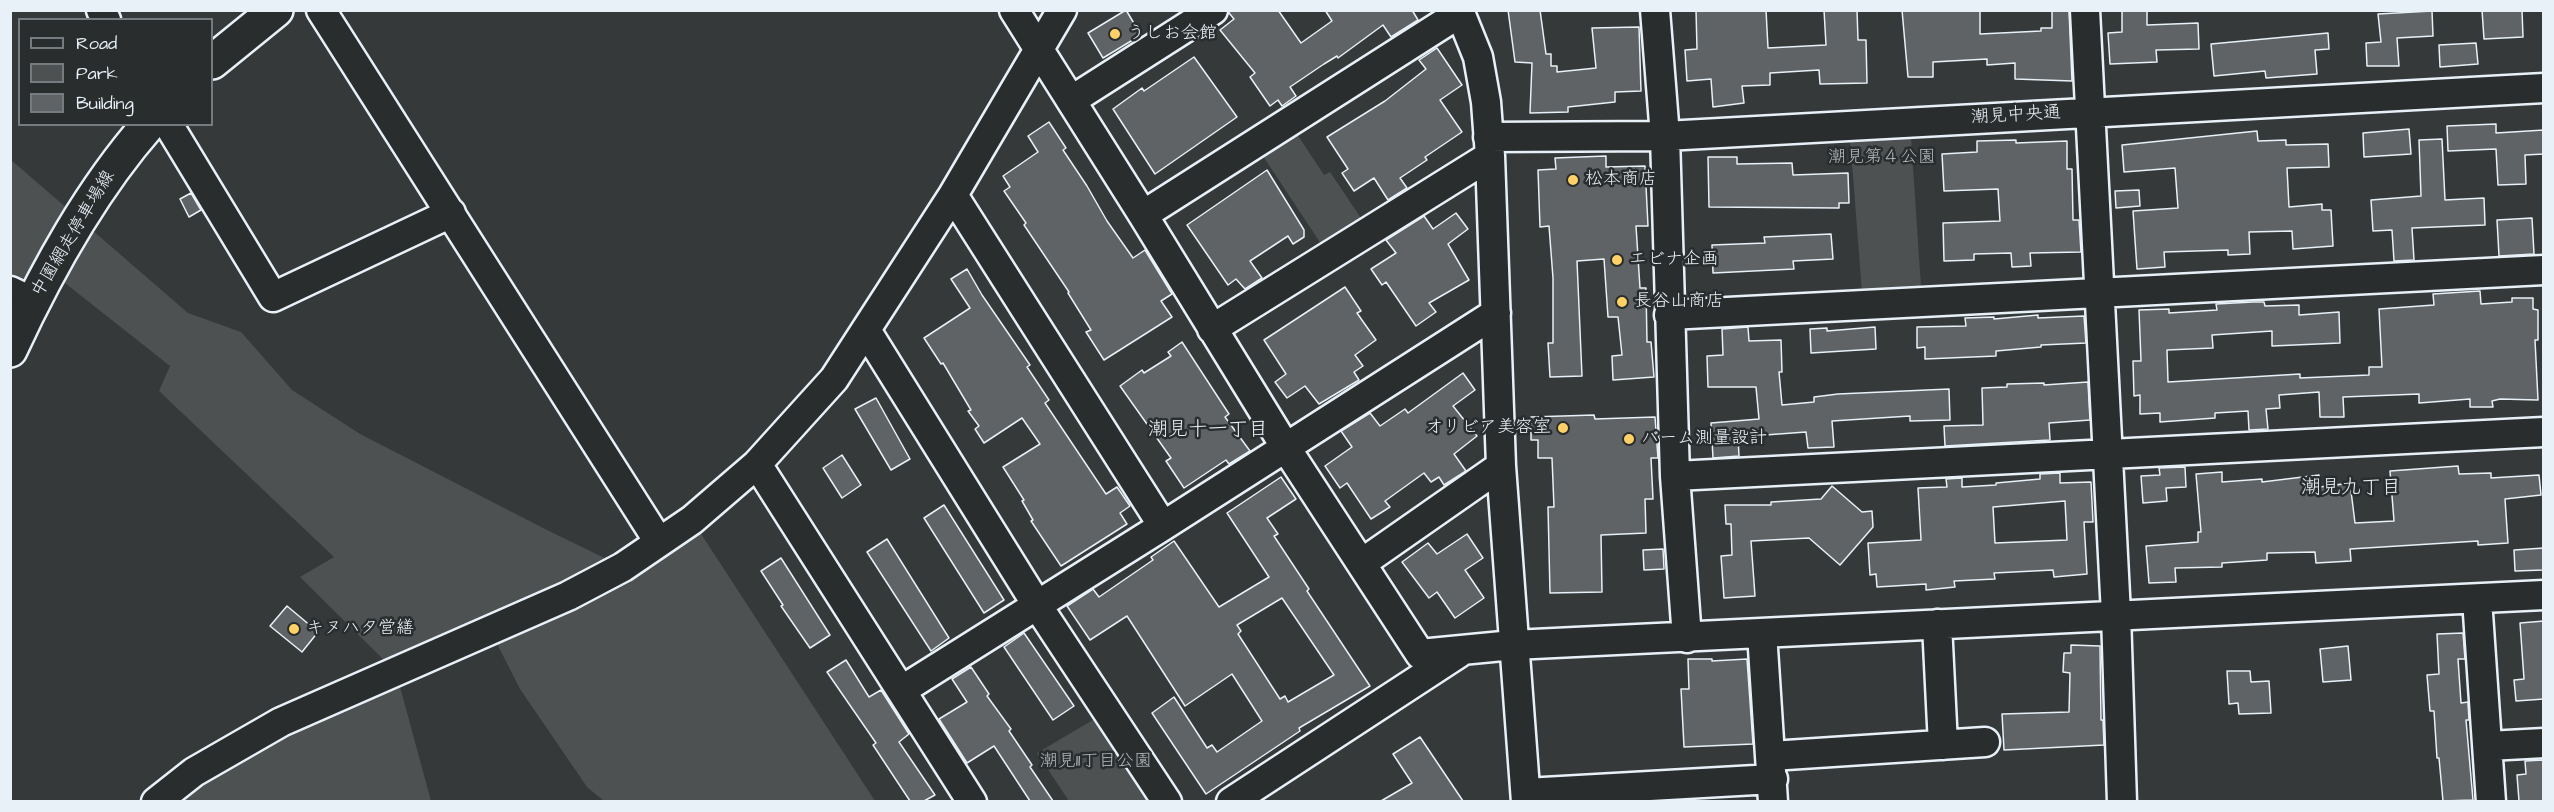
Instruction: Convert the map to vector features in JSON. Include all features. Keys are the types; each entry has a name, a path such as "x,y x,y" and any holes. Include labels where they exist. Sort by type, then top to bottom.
{"main road":[{"path":"213,61 276,10"},
{"name":"中園網走停車場線","path":"10,350 22,297 125,152 147,126"}],"street":[{"path":"321,10 659,542"},
{"path":"1014,10 1286,448 1419,654 1513,645 2544,595"},
{"path":"156,801 194,772 281,722 568,596 623,567 692,520 757,464 834,379 952,195 1062,10"},
{"path":"1072,100 1213,10"},
{"path":"1655,10 1665,136 1675,476 1687,638"},
{"path":"2085,10 2116,614 2122,801"},
{"path":"1143,215 1460,12 1478,57 1486,102 1501,466 1526,797 1772,779 1943,745 1985,742"},
{"name":"潮見中央通","path":"1489,147 2544,88"},
{"path":"169,126 273,297 451,213"},
{"path":"1212,328 1489,147"},
{"path":"952,195 1163,526"},
{"path":"1669,315 2544,270"},
{"path":"902,690 1496,313"},
{"path":"866,330 1037,605 1167,801"},
{"path":"1675,476 2544,432"},
{"path":"757,464 972,801"},
{"path":"1362,563 1501,466"},
{"path":"2477,599 2491,801"},
{"path":"1937,624 1943,745"},
{"path":"1762,633 1772,779"},
{"path":"1231,801 1464,650"},
{"path":"2488,746 2544,743"}],"green space":[{"path":"1289,122 1324,175 1330,172 1369,230 1329,256 1255,144"},
{"name":"潮見第４公園","path":"1910,122 1922,302 1863,305 1849,125"},
{"path":"10,159 188,313 241,332 292,390 360,434 623,567 692,520 875,801 604,801 587,787 520,689 490,630 396,672 431,801 156,801 395,671 300,577 334,557 159,391 170,366 51,272 11,291"},
{"name":"潮見11丁目公園","path":"1108,711 1167,801 1069,801 1037,753"}],"building":[{"name":"うしお会館","path":"1126,10 1141,35 1103,58 1088,33"},
{"path":"1229,10 1278,10 1301,43 1332,21 1325,10 1412,10 1418,20 1391,37 1383,25 1338,58 1337,56 1290,87 1296,96 1282,106 1278,100 1270,106 1250,77 1255,73 1220,30 1234,19"},
{"path":"1508,10 1540,10 1546,54 1551,54 1551,66 1557,66 1557,72 1596,68 1592,28 1639,27 1641,91 1615,92 1615,102 1568,107 1568,112 1530,113 1532,63 1515,62"},
{"path":"1696,10 1766,10 1768,48 1826,45 1824,10 1857,10 1858,40 1866,40 1867,83 1820,84 1819,70 1770,73 1770,85 1742,86 1744,103 1713,107 1711,79 1687,81 1685,50 1697,49"},
{"path":"1902,10 1980,10 1980,34 2041,31 2041,28 2052,28 2052,10 2069,10 2072,81 2015,79 2015,63 1987,65 1987,59 1933,62 1933,77 1908,77"},
{"path":"2122,10 2147,10 2147,25 2198,23 2199,49 2156,50 2157,62 2110,64 2108,33 2122,32"},
{"path":"2482,10 2522,10 2523,37 2484,39"},
{"path":"2432,11 2433,36 2397,38 2399,66 2367,66 2366,43 2381,42 2378,14"},
{"path":"2328,33 2329,49 2315,50 2317,74 2266,78 2265,71 2214,76 2211,44"},
{"path":"2476,43 2478,64 2440,67 2439,45"},
{"path":"1437,48 1462,85 1440,100 1462,132 1425,157 1427,160 1400,178 1407,188 1388,200 1374,178 1354,191 1342,173 1348,169 1327,137 1385,101 1426,69 1419,60"},
{"path":"1194,57 1237,117 1155,174 1113,109 1142,88 1144,91"},
{"path":"1049,122 1066,148 1063,150 1133,258 1145,250 1172,294 1161,301 1172,317 1104,360 1086,332 1091,330 1069,292 1004,191 1010,187 1003,176 1038,152 1028,136"},
{"path":"2496,124 2496,133 2544,130 2544,154 2525,155 2526,184 2498,185 2496,149 2448,151 2447,126"},
{"path":"2409,129 2411,154 2364,157 2363,133"},
{"path":"2257,131 2258,141 2286,140 2286,145 2328,144 2329,167 2287,168 2289,207 2322,204 2322,210 2331,210 2333,246 2293,249 2292,231 2249,232 2250,254 2228,255 2228,250 2164,252 2165,267 2137,269 2133,211 2178,208 2175,168 2124,172 2122,145"},
{"path":"2442,139 2445,200 2484,198 2485,225 2412,228 2414,260 2394,261 2392,230 2373,231 2371,200 2421,196 2419,140"},
{"path":"2016,140 2016,143 2067,141 2067,169 2072,169 2073,220 2079,220 2081,252 2030,253 2031,266 2012,267 2011,253 1974,254 1974,260 1944,261 1943,223 2000,221 1998,189 1944,191 1942,154 1977,152 1977,141"},
{"path":"1606,156 1606,167 1645,166 1648,226 1636,226 1640,288 1646,288 1647,342 1651,342 1654,377 1613,380 1612,356 1622,355 1618,317 1608,317 1604,259 1577,261 1582,376 1550,377 1548,343 1553,343 1553,278 1549,226 1540,227 1538,170 1556,169 1555,158"},
{"path":"1708,157 1737,157 1737,164 1792,163 1793,175 1848,173 1849,203 1839,203 1839,208 1709,207"},
{"path":"1267,170 1304,230 1304,237 1293,244 1288,236 1250,261 1262,278 1245,289 1236,279 1228,285 1187,225"},
{"path":"2139,190 2140,206 2116,208 2115,191"},
{"path":"191,193 201,210 189,217 180,199"},
{"path":"1456,213 1468,229 1448,244 1469,280 1429,303 1436,312 1416,326 1386,282 1382,285 1371,269 1396,253 1386,240 1424,216 1433,229"},
{"path":"2532,218 2534,254 2499,256 2497,220"},
{"path":"1831,234 1833,259 1793,261 1794,269 1713,273 1712,245 1765,243 1764,237"},
{"path":"967,269 1030,365 1027,367 1049,400 1045,403 1106,494 1117,487 1130,506 1120,513 1127,524 1061,566 1031,521 1033,520 1022,501 1024,500 1003,467 1040,444 1022,418 984,443 975,429 979,426 968,411 971,410 943,363 941,364 924,338 970,308 951,279"},
{"path":"1345,287 1361,311 1357,313 1376,340 1355,355 1363,366 1354,372 1359,380 1319,404 1305,386 1287,398 1275,382 1286,374 1264,340"},
{"path":"2480,291 2481,304 2512,302 2512,298 2533,298 2533,309 2538,310 2538,340 2535,340 2538,400 2500,399 2492,401 2493,407 2470,407 2470,399 2419,403 2419,394 2343,397 2344,417 2320,417 2319,392 2279,395 2280,408 2266,409 2268,429 2249,430 2248,411 2215,413 2215,418 2160,422 2160,413 2140,414 2140,395 2134,396 2133,361 2141,361 2139,310 2169,309 2169,313 2217,310 2216,304 2264,302 2265,306 2299,305 2299,315 2339,312 2340,343 2272,346 2272,331 2212,335 2213,348 2167,350 2168,382 2300,374 2300,378 2369,375 2369,367 2382,367 2379,309 2434,305 2433,294"},
{"path":"2038,315 2038,318 2084,316 2086,343 2041,345 2041,347 1996,351 1996,356 1925,359 1925,347 1917,348 1917,327 1966,326 1965,318 1994,317 1994,319"},
{"path":"1748,327 1749,341 1781,340 1782,372 1779,372 1782,405 1814,402 1814,397 1838,394 1949,389 1950,420 1910,421 1910,416 1832,421 1834,447 1808,448 1806,432 1738,437 1739,456 1713,458 1711,423 1759,419 1756,387 1708,387 1707,356 1723,355 1722,329"},
{"path":"1875,327 1876,349 1811,353 1810,329 1827,328 1827,331"},
{"path":"1182,342 1229,414 1225,417 1250,451 1229,464 1226,460 1184,488 1166,461 1171,458 1120,386 1142,370 1144,373 1171,356 1168,352"},
{"path":"1463,373 1475,390 1453,406 1477,436 1454,454 1466,471 1444,485 1439,477 1431,482 1424,473 1385,501 1390,507 1371,519 1347,483 1340,488 1325,466 1352,447 1341,431 1370,413 1380,426 1405,409 1408,413"},
{"path":"2088,382 2090,420 2049,423 2050,440 1945,446 1944,426 1983,425 1982,388 2007,387 2007,384 2044,383 2044,385"},
{"path":"876,398 910,459 891,470 855,409"},
{"path":"1594,415 1595,419 1655,417 1658,458 1651,458 1653,499 1645,499 1646,533 1601,535 1602,592 1550,593 1548,507 1554,507 1552,458 1538,458 1538,440 1531,440 1531,417"},
{"path":"842,455 861,485 842,498 823,468"},
{"path":"2458,466 2459,474 2491,473 2491,478 2539,475 2541,495 2505,499 2508,543 2478,545 2478,541 2350,549 2351,561 2316,563 2315,552 2267,553 2267,560 2222,563 2222,567 2175,568 2176,582 2149,583 2146,546 2198,542 2198,532 2201,532 2196,474 2222,472 2222,482 2262,479 2262,482 2319,475 2320,487 2350,483 2355,523 2394,521 2390,471"},
{"path":"2185,467 2186,487 2166,488 2167,501 2143,503 2141,476 2160,475 2159,468"},
{"path":"2060,473 2060,483 2091,482 2093,522 2084,522 2087,574 2054,577 2053,570 1994,573 1995,579 1954,581 1955,587 1926,590 1926,584 1877,587 1876,574 1870,575 1868,543 1921,540 1918,488 1947,487 1946,479 1962,478 1962,487 1996,485 1996,483 2040,479 2040,474","holes":["2065,501 2067,540 1995,543 1993,507"]},
{"path":"1281,477 1296,499 1267,518 1278,534 1274,536 1309,589 1307,591 1370,686 1299,728 1300,731 1206,794 1152,713 1174,697 1207,748 1212,745 1217,752 1262,721 1232,674 1185,706 1127,616 1090,640 1067,606 1093,589 1099,597 1153,560 1151,557 1174,541 1219,607 1269,577 1227,513","holes":["1282,598 1334,675 1288,702 1285,696 1280,699 1238,634 1241,631 1237,625"]},
{"path":"1832,486 1862,512 1872,511 1873,527 1840,565 1809,538 1751,541 1755,596 1724,598 1721,556 1732,555 1731,524 1726,524 1725,505 1771,505 1771,502 1821,499"},
{"path":"944,505 1004,600 984,613 924,518"},
{"path":"1467,534 1483,558 1465,570 1484,598 1455,618 1437,592 1429,598 1402,562 1428,543 1437,554"},
{"path":"887,539 949,638 931,651 867,552"},
{"path":"2544,548 2544,570 2515,571 2514,550"},
{"path":"1663,549 1664,569 1644,570 1643,550"},
{"path":"781,558 830,635 810,648 781,606 783,605 761,571"},
{"name":"キヌハタ営繕","path":"287,606 318,632 302,652 270,626"},
{"path":"2544,621 2544,699 2516,701 2514,680 2524,679 2520,623"},
{"path":"1024,633 1074,706 1053,720 1004,647"},
{"path":"2463,633 2465,659 2458,659 2461,703 2468,702 2469,720 2466,720 2473,800 2443,801 2434,711 2430,711 2427,675 2439,674 2437,634"},
{"path":"2071,645 2100,646 2101,720 2103,720 2104,745 2004,750 2002,714 2069,712 2070,673 2063,672 2064,653 2071,653"},
{"path":"2348,646 2351,680 2323,682 2320,649"},
{"path":"1688,659 1712,659 1712,661 1747,659 1753,744 1684,747 1681,689 1689,689"},
{"path":"846,660 869,697 881,690 909,734 899,742 935,795 924,801 910,801 873,745 876,743 827,672"},
{"path":"971,667 989,694 987,696 1011,729 1009,731 1032,765 1030,767 1053,801 1030,801 994,746 967,763 939,719 967,702 952,679"},
{"path":"2227,671 2250,671 2251,682 2269,681 2271,713 2239,714 2238,703 2229,704"},
{"path":"1420,737 1463,801 1381,801 1412,783 1393,754"},
{"path":"2543,760 2544,801 2519,801 2517,775 2526,774 2525,761"}],"place":[{"name":"うしお会館","path":"1115,34"},
{"name":"松本商店","path":"1573,180"},
{"name":"エビナ企画","path":"1617,260"},
{"name":"長谷山商店","path":"1622,302"},
{"name":"オリビア美容室","path":"1563,428"},
{"name":"バーム測量設計","path":"1629,439"},
{"name":"キヌハタ営繕","path":"294,629"}],"district":[{"name":"潮見十一丁目","path":"1208,431"},
{"name":"潮見九丁目","path":"2351,489"}]}
